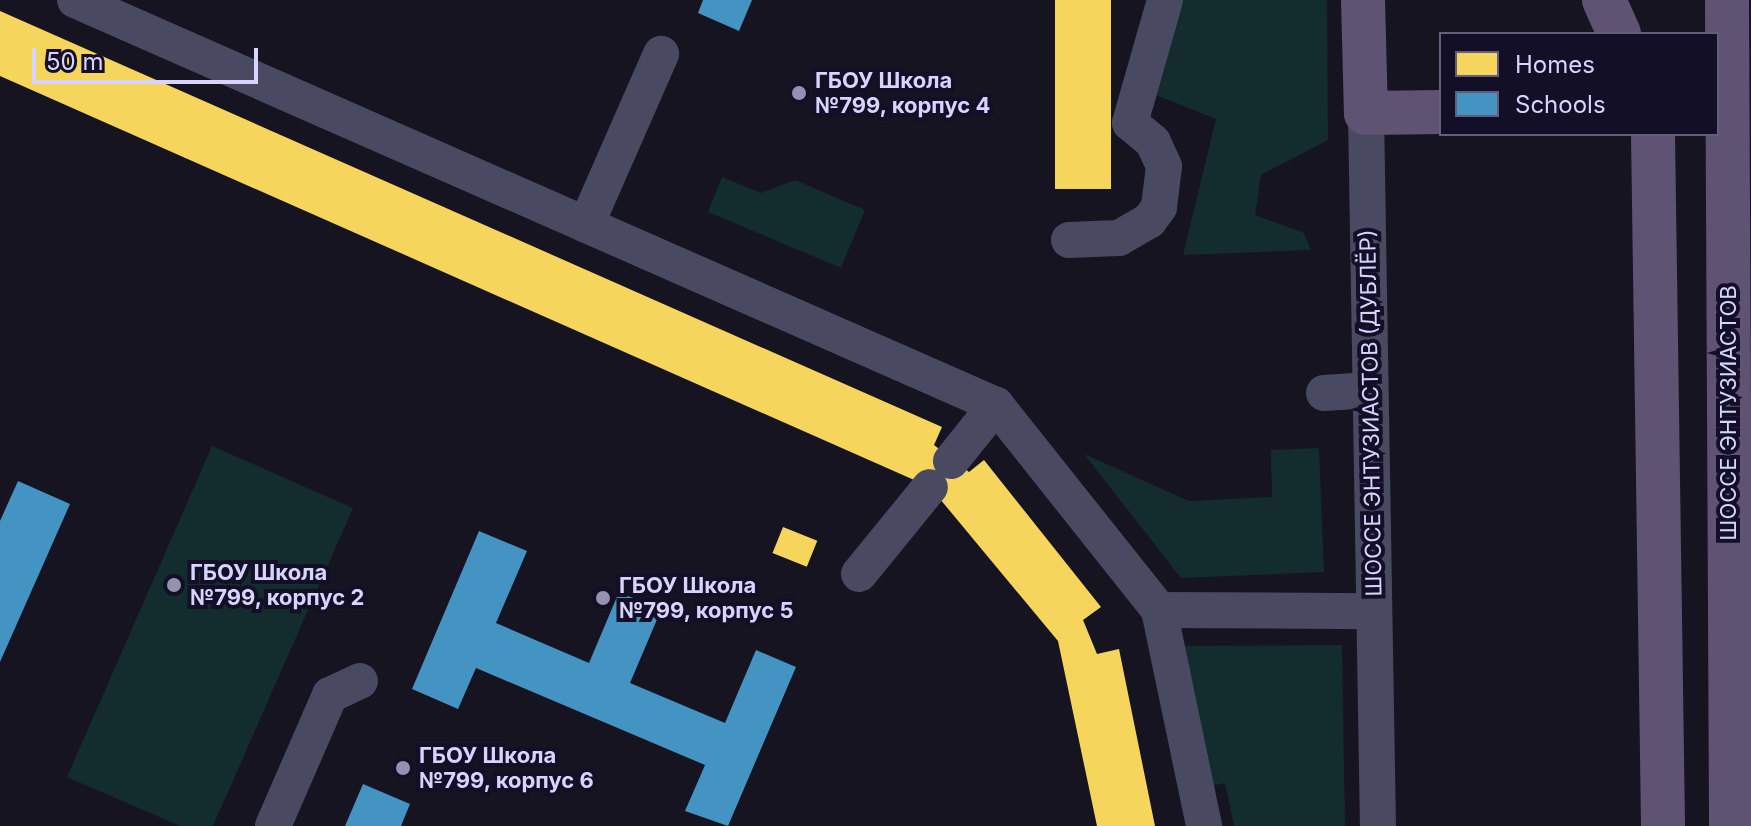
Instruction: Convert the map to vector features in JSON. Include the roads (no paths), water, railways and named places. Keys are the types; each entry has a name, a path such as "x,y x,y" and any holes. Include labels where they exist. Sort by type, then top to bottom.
{"main road":[{"name":"ШОССЕ ЭНТУЗИАСТОВ (ДУБЛЁР)","path":"1363,0 1366,113"},
{"path":"1604,0 1618,32"},
{"name":"ШОССЕ ЭНТУЗИАСТОВ","path":"1727,0 1731,826"},
{"path":"1366,113 1439,112"},
{"path":"1653,136 1663,826"}],"street":[{"path":"75,0 1006,406 1159,610 1204,826"},
{"path":"1069,240 1119,238 1149,221 1159,207 1164,166 1153,142 1130,123 1165,0"},
{"path":"586,225 661,54"},
{"name":"ШОССЕ ЭНТУЗИАСТОВ (ДУБЛЁР)","path":"1366,113 1378,826"},
{"path":"1324,393 1370,390"},
{"path":"859,574 941,474 1006,406"},
{"path":"1159,610 1374,611"},
{"path":"273,826 330,695 360,681"}],"place":[{"name":"ГБОУ Школа №799, корпус 4","path":"799,93"},
{"name":"ГБОУ Школа №799, корпус 2","path":"174,585"},
{"name":"ГБОУ Школа №799, корпус 5","path":"603,598"},
{"name":"ГБОУ Школа №799, корпус 6","path":"403,768"}]}
